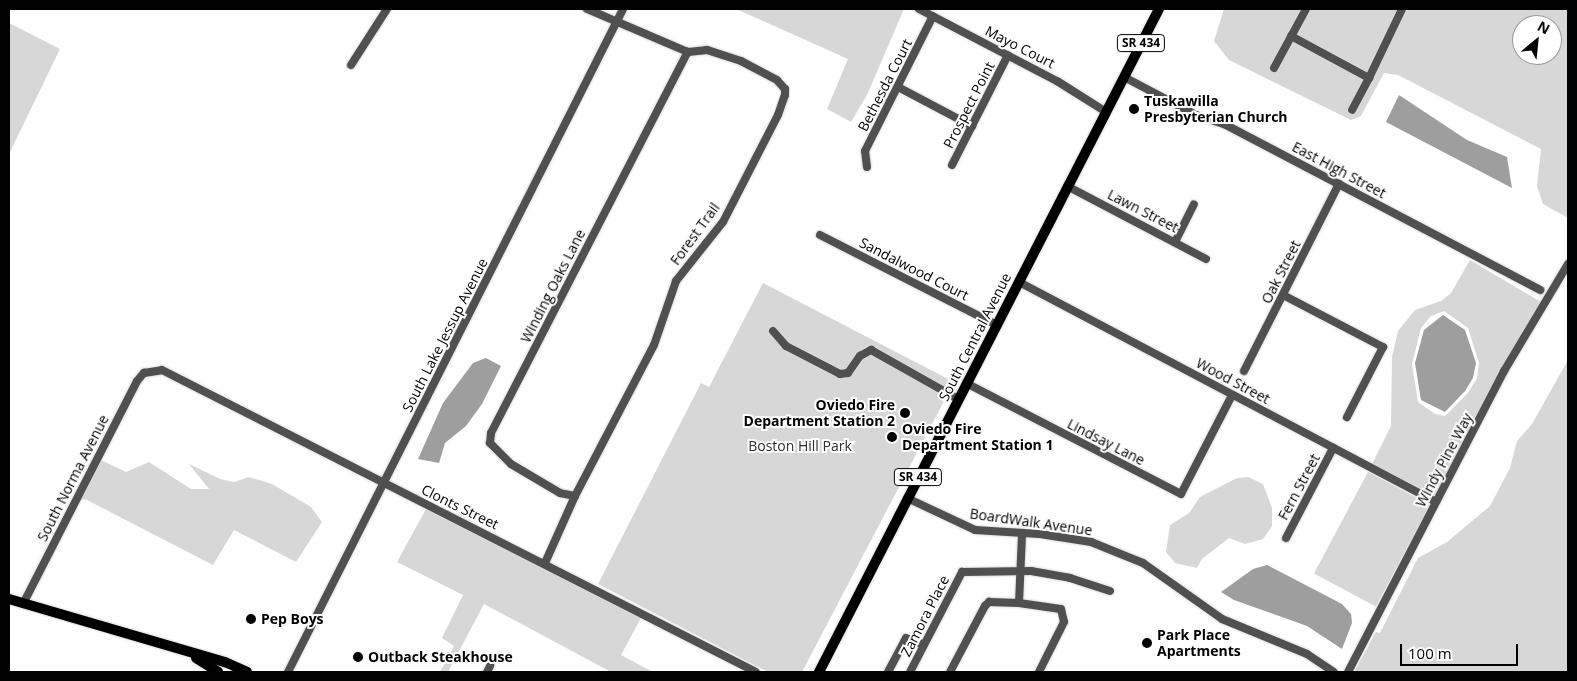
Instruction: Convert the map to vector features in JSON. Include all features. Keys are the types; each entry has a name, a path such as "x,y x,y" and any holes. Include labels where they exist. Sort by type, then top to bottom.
{"main road":[{"name":"SR 434","path":"1103,117 1159,9"},
{"name":"South Central Avenue","path":"819,672 1103,117"},
{"path":"9,599 188,654 225,662 247,672"},
{"path":"188,654 218,672"}],"street":[{"path":"351,66 387,9"},
{"name":"Forest Trail","path":"545,563 575,496 654,345 676,281 723,222 778,115 784,95 784,88 777,80 741,61 707,50 688,52 587,9"},
{"name":"South Lake Jessup Avenue","path":"288,672 385,484 623,9"},
{"name":"Mayo Court","path":"919,9 1057,81 1103,117"},
{"path":"1274,68 1306,9"},
{"path":"1352,110 1402,9"},
{"name":"Bethesda Court","path":"867,167 865,151 934,16"},
{"path":"1291,36 1369,78"},
{"name":"Winding Oaks Lane","path":"575,496 560,493 511,464 490,443 491,433 688,52"},
{"name":"Prospect Point","path":"952,165 1008,56"},
{"name":"East High Street","path":"1124,77 1340,184 1540,290"},
{"path":"898,87 972,126"},
{"name":"Oak Street","path":"1244,371 1340,184"},
{"name":"Lawn Street","path":"1067,186 1206,259"},
{"path":"1175,242 1194,204"},
{"name":"Sandalwood Court","path":"820,235 997,325"},
{"name":"Windy Pine Way","path":"1348,672 1522,339 1568,264"},
{"name":"Wood Street","path":"1019,282 1436,502"},
{"path":"1283,295 1383,347 1347,417"},
{"path":"773,331 786,346 840,374 848,373 860,356 871,350 958,399"},
{"name":"Clonts Street","path":"152,369 173,374 756,672"},
{"name":"South Norma Avenue","path":"23,604 137,381 144,372 152,369"},
{"name":"Lindsay Lane","path":"966,383 1182,494 1232,395"},
{"name":"Fern Street","path":"1286,538 1333,448"},
{"name":"BoardWalk Avenue","path":"907,498 975,530 1022,533 1091,542 1142,562 1222,620 1307,654 1334,672"},
{"path":"1019,603 1022,533"},
{"name":"Zamora Place","path":"910,672 962,572 1021,571 1070,578 1110,591"},
{"path":"950,672 985,606 989,602 1019,603 1061,609 1064,622 1039,672"},
{"path":"888,672 906,638 924,645"}],"green space":[{"path":"736,9 904,9 867,95 851,122 827,109 848,59"},
{"path":"1224,9 1568,9 1568,218 1543,204 1537,186 1541,149 1398,75 1384,73 1361,116 1351,120 1229,60 1214,41"},
{"path":"9,23 60,49 9,154"},
{"path":"1470,260 1541,302 1501,369 1434,496 1372,464 1391,426 1392,357 1398,331 1415,310 1441,301 1451,293","holes":["1444,311 1468,328 1479,363 1477,378 1468,393 1445,416 1435,414 1418,402 1412,364 1421,328 1431,316"]},
{"name":"Boston Hill Park","path":"763,283 954,382 802,672 768,672 598,584 701,383 709,387"},
{"path":"1568,360 1568,672 1354,672 1376,632 1380,633 1418,558 1447,542 1490,506 1510,468 1517,441 1532,424"},
{"path":"101,460 126,472 149,462 191,489 209,489 189,464 220,479 234,482 249,477 272,484 311,507 322,522 296,562 234,530 213,565 85,499 81,500"},
{"path":"1368,472 1430,505 1376,606 1314,574"},
{"path":"1248,477 1263,484 1272,508 1272,526 1263,539 1245,544 1229,538 1202,559 1197,568 1175,563 1166,552 1170,525 1189,513 1200,497 1237,478"},
{"path":"426,509 641,618 621,655 653,672 611,672 484,604 448,672 440,672 454,646 442,638 463,595 397,562"}],"shaded area":[{"path":"1399,95 1467,140 1507,157 1512,188 1386,122"},
{"path":"1443,315 1465,330 1476,363 1473,378 1465,391 1445,412 1421,400 1415,363 1424,330"},
{"path":"486,358 501,366 482,404 466,426 445,443 439,463 418,459 443,403 473,363"},
{"path":"1267,565 1342,604 1351,614 1352,623 1342,649 1307,626 1234,600 1221,592 1253,569"}],"place":[{"name":"Tuskawilla Presbyterian Church","path":"1134,109"},
{"name":"Oviedo Fire Department Station 2","path":"905,413"},
{"name":"Oviedo Fire Department Station 1","path":"892,437"},
{"name":"Pep Boys","path":"251,619"},
{"name":"Park Place Apartments","path":"1147,643"},
{"name":"Outback Steakhouse","path":"358,657"}]}
